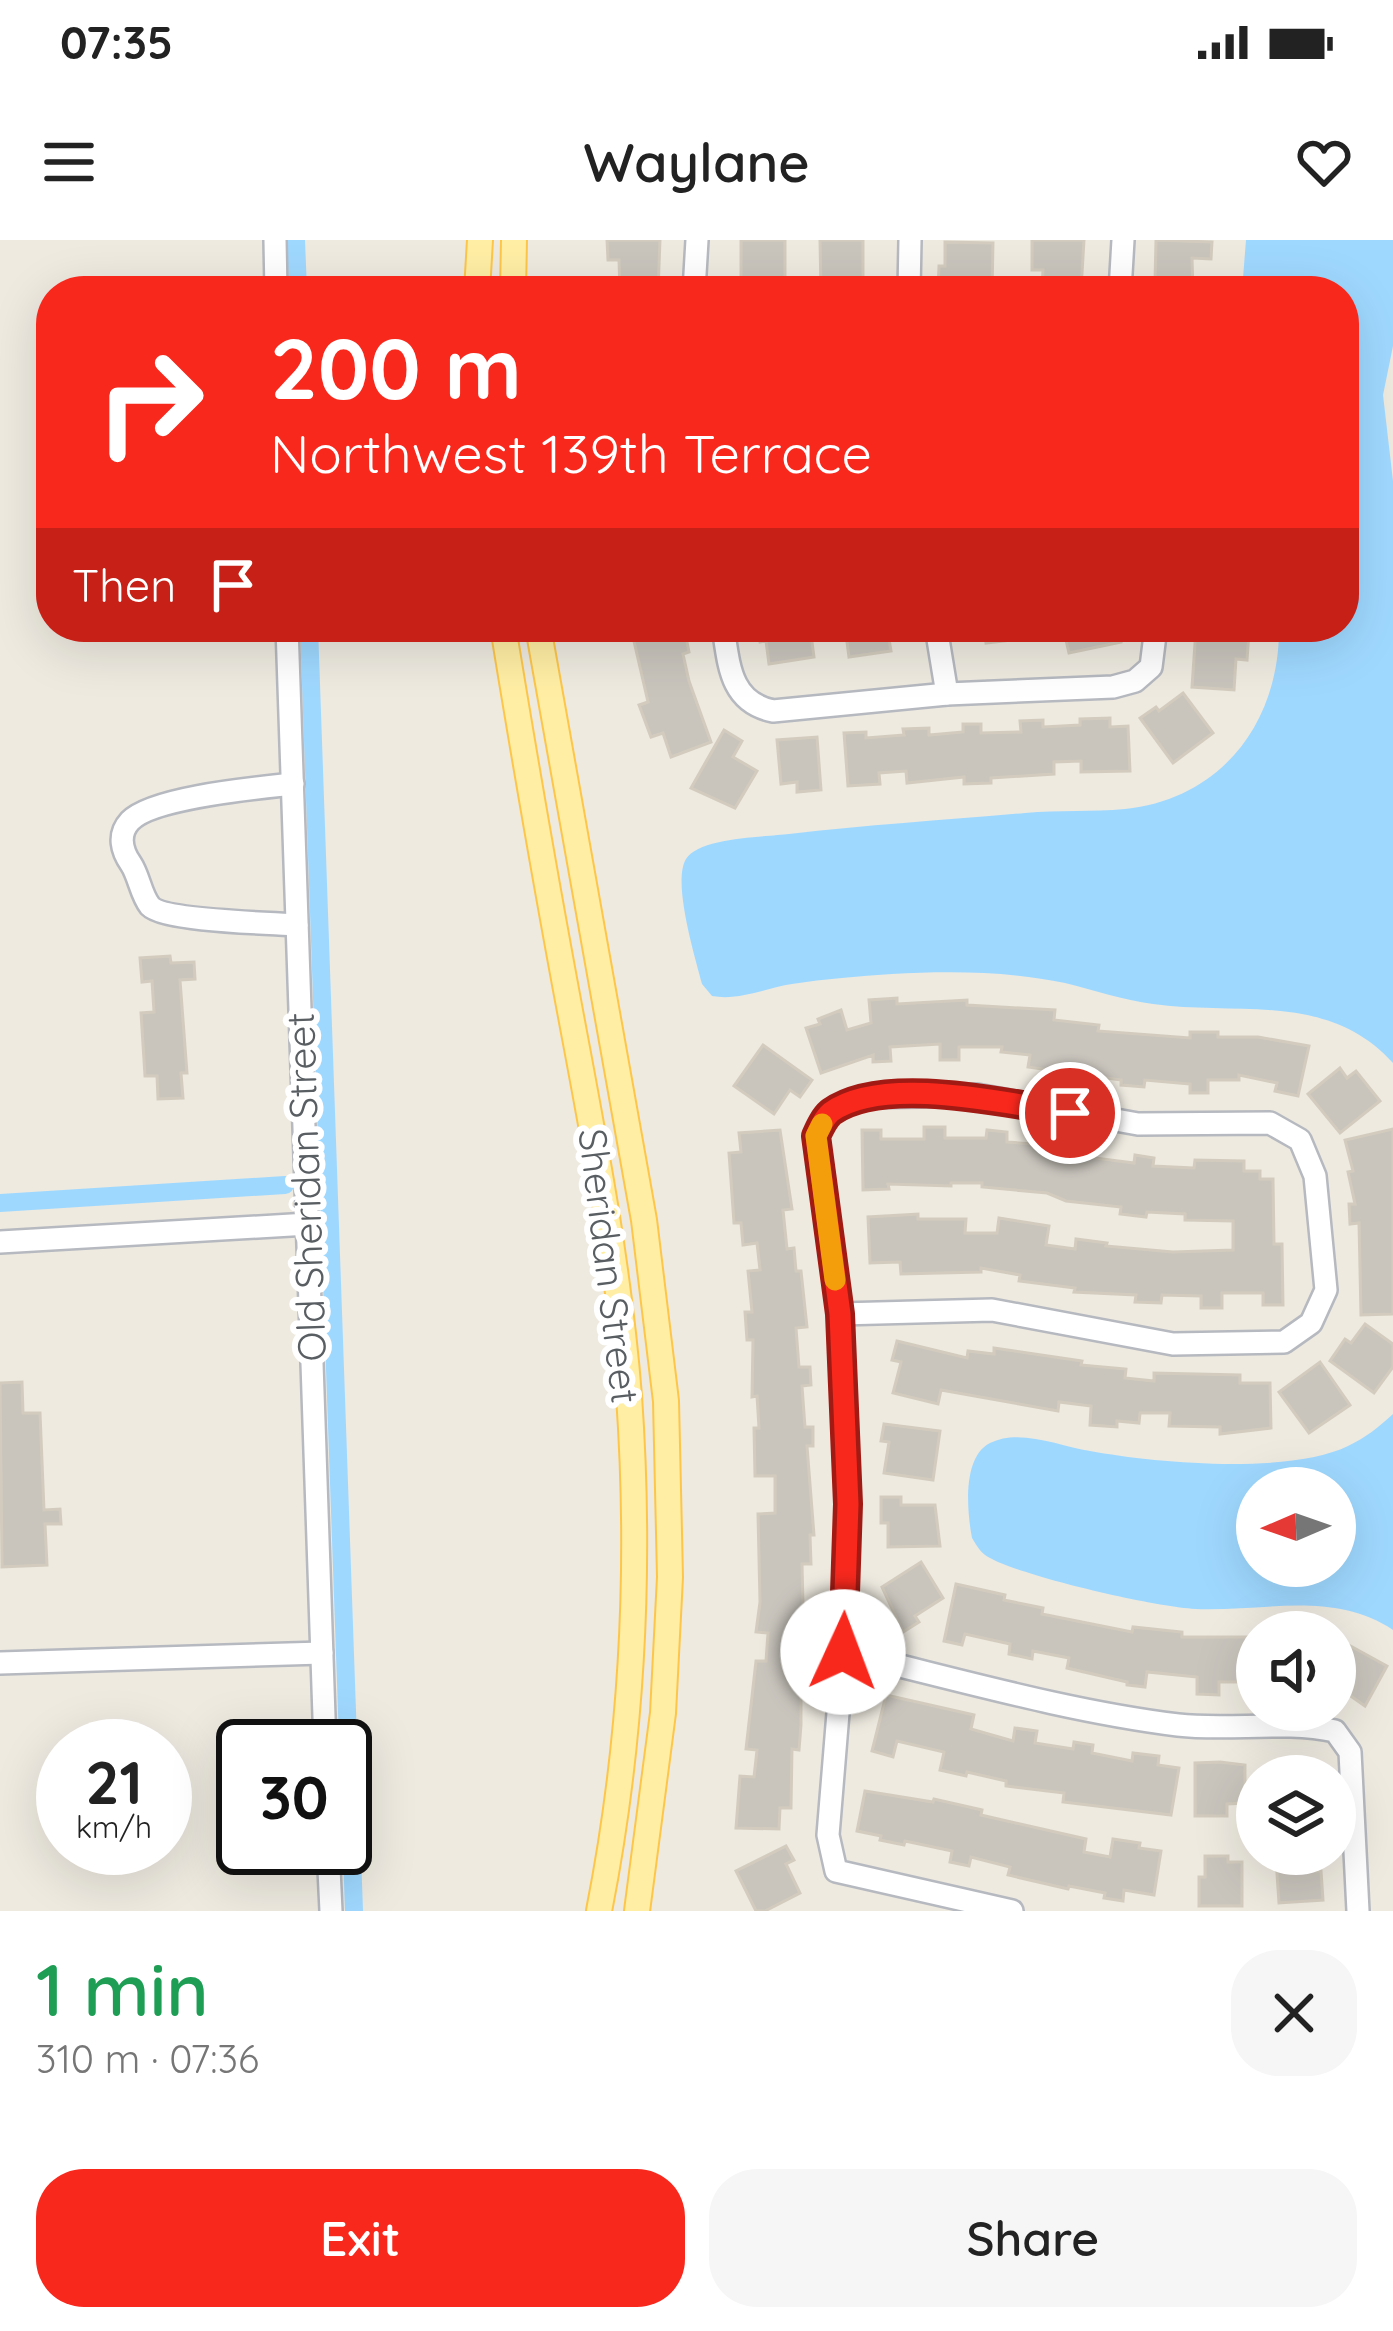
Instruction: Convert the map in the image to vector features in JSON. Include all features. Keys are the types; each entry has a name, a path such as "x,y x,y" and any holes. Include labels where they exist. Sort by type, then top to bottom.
{"main road":[{"path":"479,276 480,240"},
{"path":"513,276 514,240"},
{"name":"Sheridan Street","path":"505,642 608,1219 629,1397 633,1575 626,1713 613,1840 598,1911"},
{"name":"Sheridan Street","path":"541,642 644,1220 666,1401 670,1576 663,1713 637,1911"}],"street":[{"path":"274,240 275,276"},
{"path":"695,276 697,240"},
{"path":"909,276 910,240"},
{"path":"1121,276 1124,240"},
{"name":"Old Sheridan Street","path":"288,642 324,1719"},
{"path":"726,642 737,691 755,707 772,711 947,694 1113,687 1135,682 1151,668 1154,642"},
{"path":"938,642 947,694"},
{"path":"293,784 152,809 130,821 121,840 148,904 158,911 211,920 297,925"},
{"path":"840,1314 992,1310 1173,1344 1284,1342 1311,1323 1326,1290 1315,1176 1300,1140 1270,1123 1138,1124 977,1095 862,1096 827,1114 816,1136 840,1314 848,1504 843,1652 828,1834 836,1871 1012,1911"},
{"path":"0,1242 308,1224"},
{"path":"843,1652 1181,1726 1311,1726 1335,1731 1350,1752 1358,1911"},
{"path":"0,1663 322,1653"},
{"path":"329,1875 331,1911"}],"water":[{"path":"1246,240 1393,240 1393,346 1383,395 1393,481 1393,1063 1368,1040 1311,1016 1153,1004 1022,976 892,974 712,996 702,984 683,902 682,870 693,852 749,837 1125,809 1160,802 1217,772 1239,749 1269,694 1278,642 1359,642 1359,276 1243,276"},
{"path":"1393,1414 1393,1630 1356,1611 1297,1606 1195,1609 1122,1597 1007,1566 984,1554 972,1538 971,1472 981,1450 1001,1439 1026,1438 1149,1459 1221,1464 1322,1455 1372,1432"}],"building":[{"path":"607,240 660,240 659,276 620,276 619,260 608,260"},
{"path":"741,240 785,240 785,276 741,276"},
{"path":"820,240 863,240 863,276 821,276"},
{"path":"1032,240 1084,240 1082,276 1043,276 1043,270 1032,270"},
{"path":"1156,240 1212,242 1211,259 1192,258 1193,276 1155,276"},
{"path":"945,242 993,243 992,276 939,276 939,266 945,266"},
{"path":"634,642 687,642 689,652 683,654 689,681 711,742 671,757 663,733 651,737 639,705 648,702"},
{"path":"766,642 812,642 814,657 769,664"},
{"path":"847,642 890,642 891,651 849,657"},
{"path":"1066,642 1121,642 1069,653"},
{"path":"1195,642 1248,642 1247,660 1236,659 1234,690 1192,687"},
{"path":"1183,693 1213,733 1173,763 1140,718"},
{"path":"1110,718 1110,727 1128,726 1130,771 1081,772 1081,761 1054,762 1054,774 991,778 991,783 964,784 964,777 907,783 906,771 879,773 880,784 848,786 844,733 866,732 866,738 929,728 929,735 963,732 963,724 981,724 981,733 1021,732 1020,721 1043,720 1043,727"},
{"path":"724,730 742,741 733,757 757,771 735,808 691,788"},
{"path":"817,737 821,790 797,792 797,782 781,784 777,740"},
{"path":"170,956 171,963 194,962 195,979 180,980 187,1073 181,1073 183,1098 158,1099 157,1076 145,1076 141,1013 154,1012 152,981 142,982 140,958"},
{"path":"897,998 897,1004 967,1000 967,1005 1055,1010 1054,1020 1099,1025 1098,1031 1190,1038 1190,1032 1218,1032 1218,1037 1258,1037 1309,1046 1298,1096 1275,1091 1277,1083 1239,1075 1239,1080 1208,1080 1208,1093 1190,1093 1190,1084 1145,1080 1144,1087 1121,1085 1121,1080 1028,1067 1030,1055 1001,1052 1002,1047 959,1047 959,1060 940,1060 940,1044 890,1047 891,1061 873,1062 873,1055 821,1073 806,1028 841,1010 847,1030 871,1023 869,1000"},
{"path":"763,1045 812,1080 800,1097 790,1090 774,1114 734,1086"},
{"path":"1340,1068 1347,1078 1356,1071 1380,1101 1340,1133 1308,1094"},
{"path":"924,1127 945,1127 945,1138 986,1138 987,1130 1007,1132 1007,1142 1047,1145 1048,1138 1074,1142 1073,1149 1096,1153 1095,1158 1134,1163 1135,1155 1154,1158 1153,1166 1194,1168 1195,1160 1244,1161 1244,1171 1260,1171 1260,1179 1273,1179 1274,1244 1282,1244 1283,1305 1263,1305 1263,1293 1222,1293 1222,1308 1201,1308 1201,1296 1162,1295 1161,1303 1135,1302 1136,1295 1074,1292 1075,1288 1019,1281 1020,1275 981,1268 981,1272 901,1274 900,1262 870,1263 868,1217 918,1214 918,1219 966,1219 965,1233 997,1233 999,1218 1049,1226 1046,1245 1075,1249 1076,1239 1173,1252 1233,1250 1233,1221 1185,1220 1185,1214 1120,1214 1121,1207 982,1187 982,1183 888,1184 889,1189 863,1190 862,1130 881,1130 881,1139 924,1139"},
{"path":"1393,1129 1393,1314 1361,1315 1359,1223 1350,1224 1349,1204 1355,1204 1345,1140"},
{"path":"780,1130 792,1209 783,1210 787,1249 794,1248 796,1271 801,1271 807,1327 796,1328 799,1367 810,1367 811,1385 802,1386 805,1427 813,1427 813,1446 807,1446 814,1535 810,1535 811,1564 802,1564 803,1605 811,1605 810,1628 801,1627 801,1725 799,1750 792,1749 791,1808 780,1808 779,1829 736,1828 740,1776 754,1777 757,1750 746,1749 756,1661 766,1661 768,1633 756,1632 758,1514 775,1513 775,1476 755,1476 754,1428 759,1428 757,1396 752,1397 753,1340 747,1340 745,1312 752,1312 748,1271 760,1270 757,1243 743,1245 741,1223 734,1223 729,1153 741,1152 739,1133"},
{"path":"1365,1324 1393,1344 1393,1367 1374,1393 1330,1361 1345,1339 1351,1343"},
{"path":"897,1341 967,1358 968,1351 994,1354 994,1348 1082,1361 1081,1365 1126,1369 1125,1378 1154,1381 1154,1373 1240,1375 1240,1383 1270,1383 1271,1428 1220,1434 1220,1427 1169,1426 1170,1413 1140,1413 1139,1423 1117,1421 1117,1427 1090,1425 1091,1406 1059,1402 1058,1411 941,1390 938,1404 893,1393 901,1362 892,1360"},
{"path":"1320,1362 1350,1405 1309,1433 1279,1392"},
{"path":"22,1382 23,1413 40,1413 44,1510 60,1509 61,1524 45,1524 47,1565 2,1567 0,1383"},
{"path":"884,1424 940,1431 933,1480 884,1473 889,1442 881,1441"},
{"path":"881,1497 901,1497 901,1505 935,1505 940,1546 888,1547 888,1523 881,1523"},
{"path":"921,1562 943,1598 915,1616 919,1622 903,1632 882,1587"},
{"path":"956,1584 1043,1608 1042,1614 1132,1632 1133,1627 1182,1632 1182,1637 1236,1637 1236,1682 1219,1682 1219,1695 1197,1694 1197,1677 1147,1672 1145,1687 1127,1685 1067,1668 1069,1658 1033,1651 1032,1659 1009,1654 1010,1644 965,1634 962,1645 944,1641"},
{"path":"1356,1649 1387,1666 1365,1706 1356,1700"},
{"path":"886,1695 974,1715 971,1729 1013,1741 1015,1728 1037,1731 1035,1743 1073,1749 1074,1742 1093,1745 1092,1753 1132,1761 1133,1753 1159,1756 1158,1765 1179,1768 1171,1815 1063,1802 1064,1793 1006,1786 1006,1781 940,1770 944,1752 897,1741 893,1757 872,1751"},
{"path":"1195,1763 1236,1764 1236,1804 1227,1804 1227,1816 1195,1816"},
{"path":"865,1791 982,1810 981,1815 1086,1839 1084,1852 1110,1857 1113,1839 1140,1843 1139,1848 1161,1851 1154,1895 1124,1890 1123,1901 1104,1898 1105,1893 1008,1875 1010,1867 971,1857 969,1866 950,1862 952,1851 880,1840 881,1836 857,1831"},
{"path":"786,1846 794,1860 786,1864 800,1893 756,1911 736,1871"},
{"path":"1205,1856 1228,1856 1228,1862 1236,1862 1236,1875 1242,1875 1242,1906 1199,1906 1199,1877 1205,1877"},
{"path":"1277,1875 1321,1875 1323,1900 1279,1903"}],"waterway":[{"path":"296,240 297,276"},
{"path":"310,642 354,1911"},
{"path":"0,1203 285,1185"}],"slow traffic":[{"path":"822,1124 816,1136 835,1280"}],"route":[{"path":"843,1652 848,1504 840,1314 816,1136 827,1114 862,1096 977,1095 1070,1113"}]}
